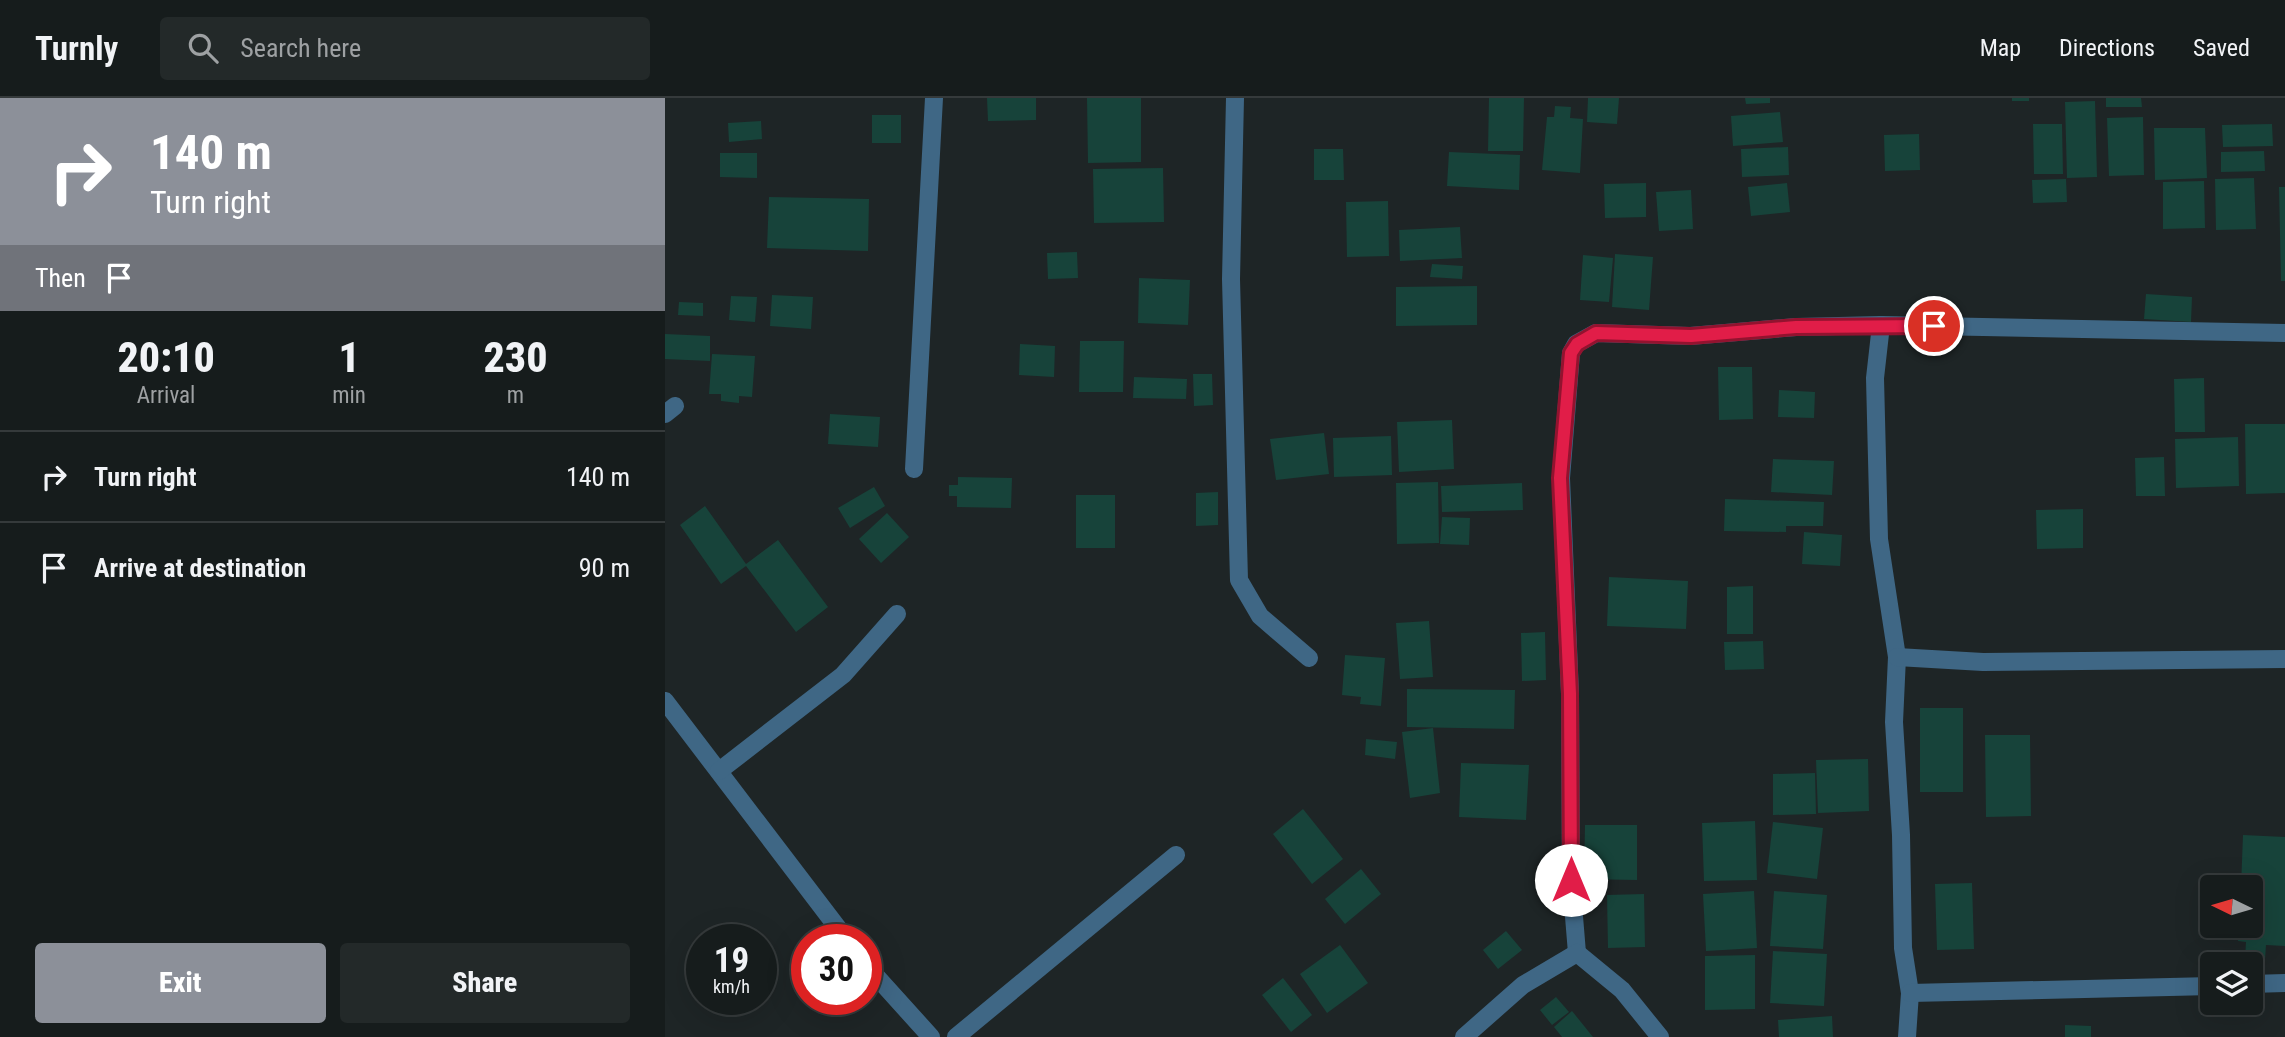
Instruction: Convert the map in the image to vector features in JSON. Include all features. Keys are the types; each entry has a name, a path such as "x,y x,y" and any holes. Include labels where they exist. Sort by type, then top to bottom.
{"street":[{"path":"913,469 933,98"},
{"path":"1235,98 1231,279 1239,580 1260,616 1309,658"},
{"path":"1660,1037 1622,990 1577,953 1571,880 1570,694 1560,478 1571,353 1577,344 1596,333 1691,336 1796,327 1881,325 2285,333"},
{"path":"1881,325 1875,379 1879,539 1896,657 1894,722 1901,835 1903,948 1910,993 1907,1037"},
{"path":"719,771 843,676 897,614"},
{"path":"1896,657 1983,662 2285,659"},
{"path":"665,701 835,924"},
{"path":"956,1037 1176,855"},
{"path":"1464,1037 1523,985 1577,953"},
{"path":"882,983 931,1037"},
{"path":"2263,984 2285,983"},
{"path":"1910,993 2200,986"}],"building":[{"path":"987,98 1036,98 1036,120 988,121"},
{"path":"1087,98 1141,98 1141,162 1088,163"},
{"path":"1489,98 1524,98 1523,151 1488,151"},
{"path":"1588,98 1619,98 1617,124 1587,122"},
{"path":"1745,98 1770,98 1770,103 1746,104"},
{"path":"2012,98 2029,98 2029,101 2012,101"},
{"path":"2106,98 2141,98 2142,107 2106,107"},
{"path":"2095,101 2097,177 2067,178 2065,102"},
{"path":"1555,106 1571,107 1570,118 1583,119 1580,173 1542,170 1547,117 1554,117"},
{"path":"1780,112 1783,142 1733,146 1731,116"},
{"path":"872,115 901,115 901,143 872,143"},
{"path":"2143,117 2144,175 2109,176 2107,118"},
{"path":"761,121 762,139 729,142 728,123"},
{"path":"2033,124 2062,124 2063,174 2034,174"},
{"path":"2272,124 2273,146 2223,147 2222,125"},
{"path":"2154,128 2205,128 2207,178 2155,180"},
{"path":"1919,134 1920,170 1885,171 1884,135"},
{"path":"1788,147 1789,175 1742,177 1741,149"},
{"path":"1314,149 1343,149 1344,180 1314,180"},
{"path":"2264,151 2265,171 2221,172 2221,152"},
{"path":"1449,152 1520,155 1519,190 1447,186"},
{"path":"720,153 757,153 757,178 720,177"},
{"path":"1163,168 1164,222 1094,223 1093,169"},
{"path":"2254,178 2256,229 2216,230 2215,179"},
{"path":"2066,179 2067,202 2033,203 2032,180"},
{"path":"2204,181 2205,228 2163,229 2163,182"},
{"path":"1646,183 1646,217 1605,218 1604,184"},
{"path":"1787,183 1790,212 1751,216 1748,187"},
{"path":"2279,187 2285,187 2285,281 2281,281"},
{"path":"1691,190 1693,229 1659,231 1656,192"},
{"path":"769,197 869,199 868,251 767,248"},
{"path":"1388,201 1389,256 1347,257 1346,202"},
{"path":"1460,227 1462,258 1400,261 1399,230"},
{"path":"1077,252 1078,278 1048,279 1047,253"},
{"path":"1615,254 1653,257 1649,310 1612,307"},
{"path":"1583,255 1613,258 1609,302 1580,300"},
{"path":"1432,264 1463,266 1462,279 1430,277"},
{"path":"1139,278 1190,280 1188,325 1138,323"},
{"path":"1477,286 1477,325 1396,326 1396,287"},
{"path":"2146,294 2192,297 2191,322 2144,319"},
{"path":"772,295 813,297 811,329 770,326"},
{"path":"731,296 757,297 755,322 729,320"},
{"path":"679,302 703,303 703,316 678,315"},
{"path":"665,334 710,336 710,361 665,359"},
{"path":"1080,341 1124,341 1123,392 1079,392"},
{"path":"1020,344 1055,346 1054,377 1019,375"},
{"path":"712,354 755,356 752,397 739,396 739,403 721,401 721,394 709,394"},
{"path":"1718,367 1752,367 1753,419 1719,420"},
{"path":"1193,374 1212,374 1213,405 1194,406"},
{"path":"1134,377 1187,379 1186,399 1133,398"},
{"path":"2204,378 2205,432 2175,432 2174,379"},
{"path":"1779,390 1815,392 1814,418 1778,417"},
{"path":"830,414 880,417 878,447 828,444"},
{"path":"1452,420 1454,469 1399,472 1397,422"},
{"path":"2245,424 2285,424 2285,493 2246,494"},
{"path":"1324,433 1329,474 1276,480 1270,439"},
{"path":"1391,436 1392,475 1334,477 1333,438"},
{"path":"2238,437 2239,486 2176,488 2175,439"},
{"path":"2164,457 2165,496 2136,496 2135,458"},
{"path":"1773,459 1834,461 1832,495 1771,492"},
{"path":"958,477 1012,478 1011,508 957,507 957,496 949,496 949,485 958,485"},
{"path":"1438,482 1439,543 1397,544 1396,483"},
{"path":"1522,483 1523,510 1442,512 1441,486"},
{"path":"874,487 885,506 850,528 838,508"},
{"path":"1218,492 1218,525 1196,526 1196,493"},
{"path":"1076,495 1115,495 1115,548 1076,548"},
{"path":"1725,499 1824,502 1823,526 1786,526 1786,532 1724,531"},
{"path":"705,506 746,564 778,540 828,607 796,632 746,566 721,584 680,525"},
{"path":"2083,509 2083,548 2037,549 2036,510"},
{"path":"887,513 909,537 881,563 859,539"},
{"path":"1442,517 1470,518 1469,545 1440,544"},
{"path":"1804,532 1842,535 1840,566 1802,564"},
{"path":"1609,577 1688,581 1686,629 1607,626"},
{"path":"1753,586 1753,634 1727,634 1727,587"},
{"path":"1429,621 1433,677 1400,679 1396,623"},
{"path":"1545,632 1546,680 1522,681 1521,633"},
{"path":"1763,641 1764,669 1725,670 1724,642"},
{"path":"1345,655 1385,658 1381,706 1360,704 1361,697 1342,695"},
{"path":"1407,689 1515,690 1514,729 1407,727"},
{"path":"1920,708 1963,708 1963,792 1920,792"},
{"path":"1433,728 1440,793 1410,798 1402,732"},
{"path":"1985,735 2030,735 2031,816 1986,817"},
{"path":"1366,739 1397,742 1395,759 1365,755"},
{"path":"1868,759 1869,811 1818,813 1816,760"},
{"path":"1461,763 1529,765 1526,820 1459,817"},
{"path":"1815,773 1816,814 1773,815 1773,774"},
{"path":"1303,809 1343,859 1312,884 1273,834"},
{"path":"1755,821 1757,880 1704,881 1702,823"},
{"path":"1773,822 1823,828 1817,879 1767,873"},
{"path":"1585,825 1637,825 1637,880 1584,879"},
{"path":"2243,835 2285,837 2285,946 2266,945 2265,959 2263,952 2245,952 2246,942 2238,941 2238,938 2263,938 2263,875 2241,875"},
{"path":"1361,869 1381,894 1345,924 1325,899"},
{"path":"1972,883 1974,949 1937,950 1935,884"},
{"path":"1754,891 1757,948 1706,951 1703,894"},
{"path":"1774,891 1827,895 1823,949 1770,946"},
{"path":"1644,894 1645,947 1608,948 1607,895"},
{"path":"1506,931 1522,950 1498,969 1483,950"},
{"path":"1340,945 1368,983 1327,1013 1300,974"},
{"path":"1773,951 1827,954 1824,1006 1770,1003"},
{"path":"1755,955 1755,1009 1705,1010 1705,956"},
{"path":"1283,978 1312,1015 1291,1032 1262,995"},
{"path":"1556,997 1569,1012 1552,1025 1540,1010"},
{"path":"1572,1011 1593,1037 1562,1037 1554,1027"},
{"path":"1832,1016 1833,1037 1779,1037 1778,1020"},
{"path":"2065,1025 2091,1026 2091,1037 2065,1037"}],"route":[{"path":"1571,880 1570,694 1560,478 1571,353 1577,344 1596,333 1691,336 1796,327 1934,326"}]}
